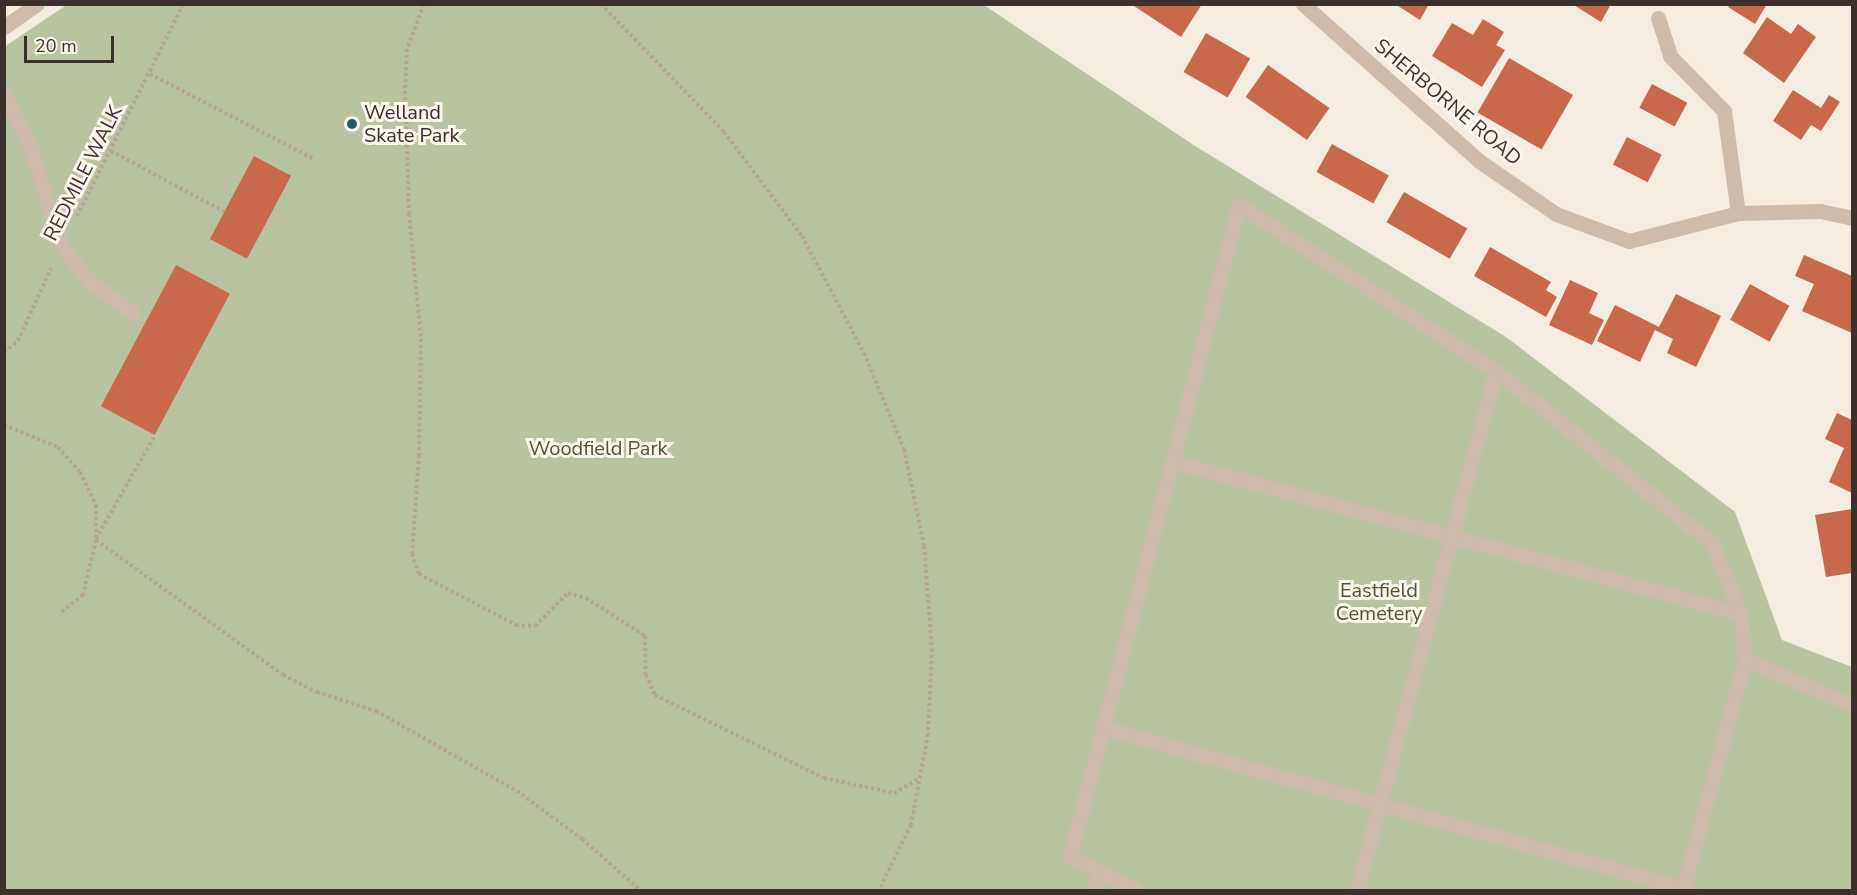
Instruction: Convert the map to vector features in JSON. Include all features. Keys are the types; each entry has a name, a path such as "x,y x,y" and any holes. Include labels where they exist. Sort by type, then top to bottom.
{"street":[{"path":"4,27 37,4"},
{"name":"SHERBORNE ROAD","path":"1303,4 1479,161 1556,214 1629,242 1738,213 1820,211 1852,218"},
{"path":"1658,18 1670,56 1724,111 1738,213"},
{"path":"4,93 29,142 62,246 90,282 132,312"},
{"path":"1104,728 1685,890 1745,660 1741,614 1713,544 1496,371 1239,205 1070,856 1135,891"},
{"path":"1357,891 1496,371"},
{"path":"1174,462 1741,614"},
{"path":"1745,660 1852,705"},
{"path":"1095,891 1099,871"}],"path":[{"name":"REDMILE WALK","path":"4,352 18,341 62,246 183,4"},
{"path":"424,4 407,49 405,91 409,214 421,339 419,454 412,554 419,574 516,625 535,626 568,593 586,598 645,636 646,675 656,694 824,778 894,793 920,777"},
{"path":"601,4 724,132 802,236 873,374 904,449 924,546 932,649 928,734 911,825 879,891"},
{"path":"150,74 314,159"},
{"path":"111,151 225,212"},
{"path":"4,425 58,447 80,472 96,505 96,540 83,595 60,613"},
{"path":"96,540 155,435"},
{"path":"96,540 283,675 317,692 376,711 518,791 582,839 640,891"}],"green space":[{"name":"Woodfield Park","path":"68,4 984,5 1192,144 1506,337 1735,512 1782,640 1852,667 1852,890 5,890 4,47"}],"building":[{"path":"1131,4 1202,4 1181,37"},
{"path":"1395,4 1429,4 1420,20"},
{"path":"1572,4 1611,4 1601,22"},
{"path":"1730,4 1767,4 1755,24 1728,7"},
{"path":"1767,17 1791,34 1798,24 1816,37 1784,83 1743,53"},
{"path":"1483,19 1504,32 1496,45 1505,50 1482,87 1432,56 1452,23 1473,35"},
{"path":"1206,33 1250,58 1228,97 1184,72"},
{"path":"1509,58 1573,95 1542,150 1478,113"},
{"path":"1268,65 1329,108 1307,140 1246,97"},
{"path":"1652,84 1687,103 1675,127 1639,108"},
{"path":"1793,90 1821,108 1829,95 1840,102 1821,131 1811,125 1801,140 1773,121"},
{"path":"1627,137 1662,155 1648,182 1613,165"},
{"path":"1332,144 1389,176 1373,204 1316,172"},
{"path":"254,156 291,176 247,259 210,239"},
{"path":"1404,192 1467,228 1450,259 1386,222"},
{"path":"1490,247 1551,282 1546,290 1557,297 1546,317 1474,276"},
{"path":"1804,255 1852,276 1852,333 1802,311 1814,284 1795,276"},
{"path":"176,265 230,294 155,435 101,406"},
{"path":"1570,280 1598,293 1589,313 1604,320 1592,345 1549,325"},
{"path":"1750,284 1789,306 1769,342 1730,320"},
{"path":"1676,294 1721,316 1696,367 1667,353 1673,339 1655,330 1640,362 1597,341 1615,305 1659,327"},
{"path":"1837,413 1852,420 1852,493 1829,482 1844,448 1825,439"},
{"path":"1852,509 1852,573 1826,577 1815,515"}],"place":[{"name":"Welland Skate Park","path":"352,124"}],"park label":[{"name":"Eastfield Cemetery","path":"1379,602"}]}
